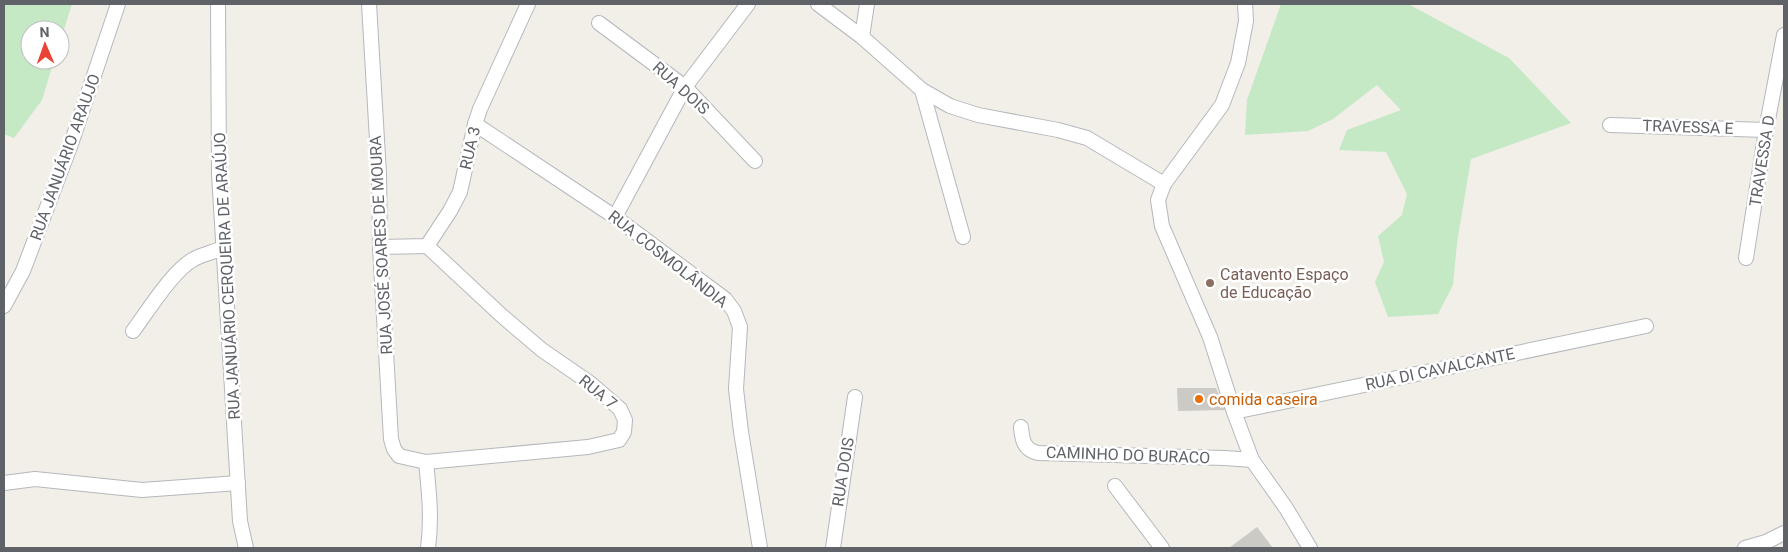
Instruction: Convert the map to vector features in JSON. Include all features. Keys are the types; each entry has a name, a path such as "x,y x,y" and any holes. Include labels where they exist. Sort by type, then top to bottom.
{"street":[{"name":"RUA JANUÁRIO ARAUJO","path":"4,306 23,271 71,144 118,4"},
{"name":"RUA JANUÁRIO CERQUEIRA DE ARAÚJO","path":"218,4 219,174 240,521 246,548"},
{"name":"RUA JOSÉ SOARES DE MOURA","path":"369,4 391,439 394,449 399,456 426,462"},
{"name":"RUA 3","path":"427,246 460,192 480,109 528,4"},
{"path":"615,217 685,87 748,4"},
{"path":"818,4 862,37 922,90 950,106 978,115 1058,130 1088,138 1164,184"},
{"path":"862,37 867,4"},
{"path":"1245,4 1246,21 1238,63 1222,105 1164,184 1158,200 1162,226 1210,337 1234,412 1252,460 1286,508 1310,548"},
{"name":"RUA DOIS","path":"599,23 685,87 755,161"},
{"name":"TRAVESSA D","path":"1746,258 1766,130 1784,35"},
{"path":"922,90 963,238"},
{"name":"RUA COSMOLÂNDIA","path":"475,124 615,217 725,299 734,311 740,327 736,377 737,398 760,548"},
{"name":"TRAVESSA E","path":"1610,125 1766,130"},
{"path":"380,247 427,246"},
{"name":"RUA 7","path":"426,462 596,445 619,440 624,432 625,420 620,409 590,384 542,350 500,315 427,246"},
{"path":"133,331 170,281 183,267 193,259 224,248"},
{"name":"RUA DI CAVALCANTE","path":"1234,412 1646,326"},
{"name":"RUA DOIS","path":"833,548 855,397"},
{"name":"CAMINHO DO BURACO","path":"1021,427 1022,437 1031,452 1252,460"},
{"path":"426,462 430,505 428,548"},
{"path":"4,483 36,479 142,490 238,483"},
{"path":"1115,486 1162,548"},
{"path":"1745,548 1784,534"}],"green space":[{"path":"4,4 72,4 67,20 20,20 20,70 51,70 42,100 14,138 4,134"},
{"path":"1281,4 1408,4 1509,58 1571,123 1471,159 1457,243 1453,285 1438,314 1388,317 1375,282 1384,262 1378,236 1402,215 1407,194 1386,152 1339,150 1347,130 1401,110 1377,85 1333,119 1308,131 1245,135 1247,100"}],"building":[{"name":"comida caseira","path":"1177,388 1216,388 1226,410 1178,411"},
{"path":"1257,527 1273,548 1229,548"}],"place":[{"name":"Catavento Espaço de Educação","path":"1210,283"},
{"name":"comida caseira","path":"1199,399"}]}
